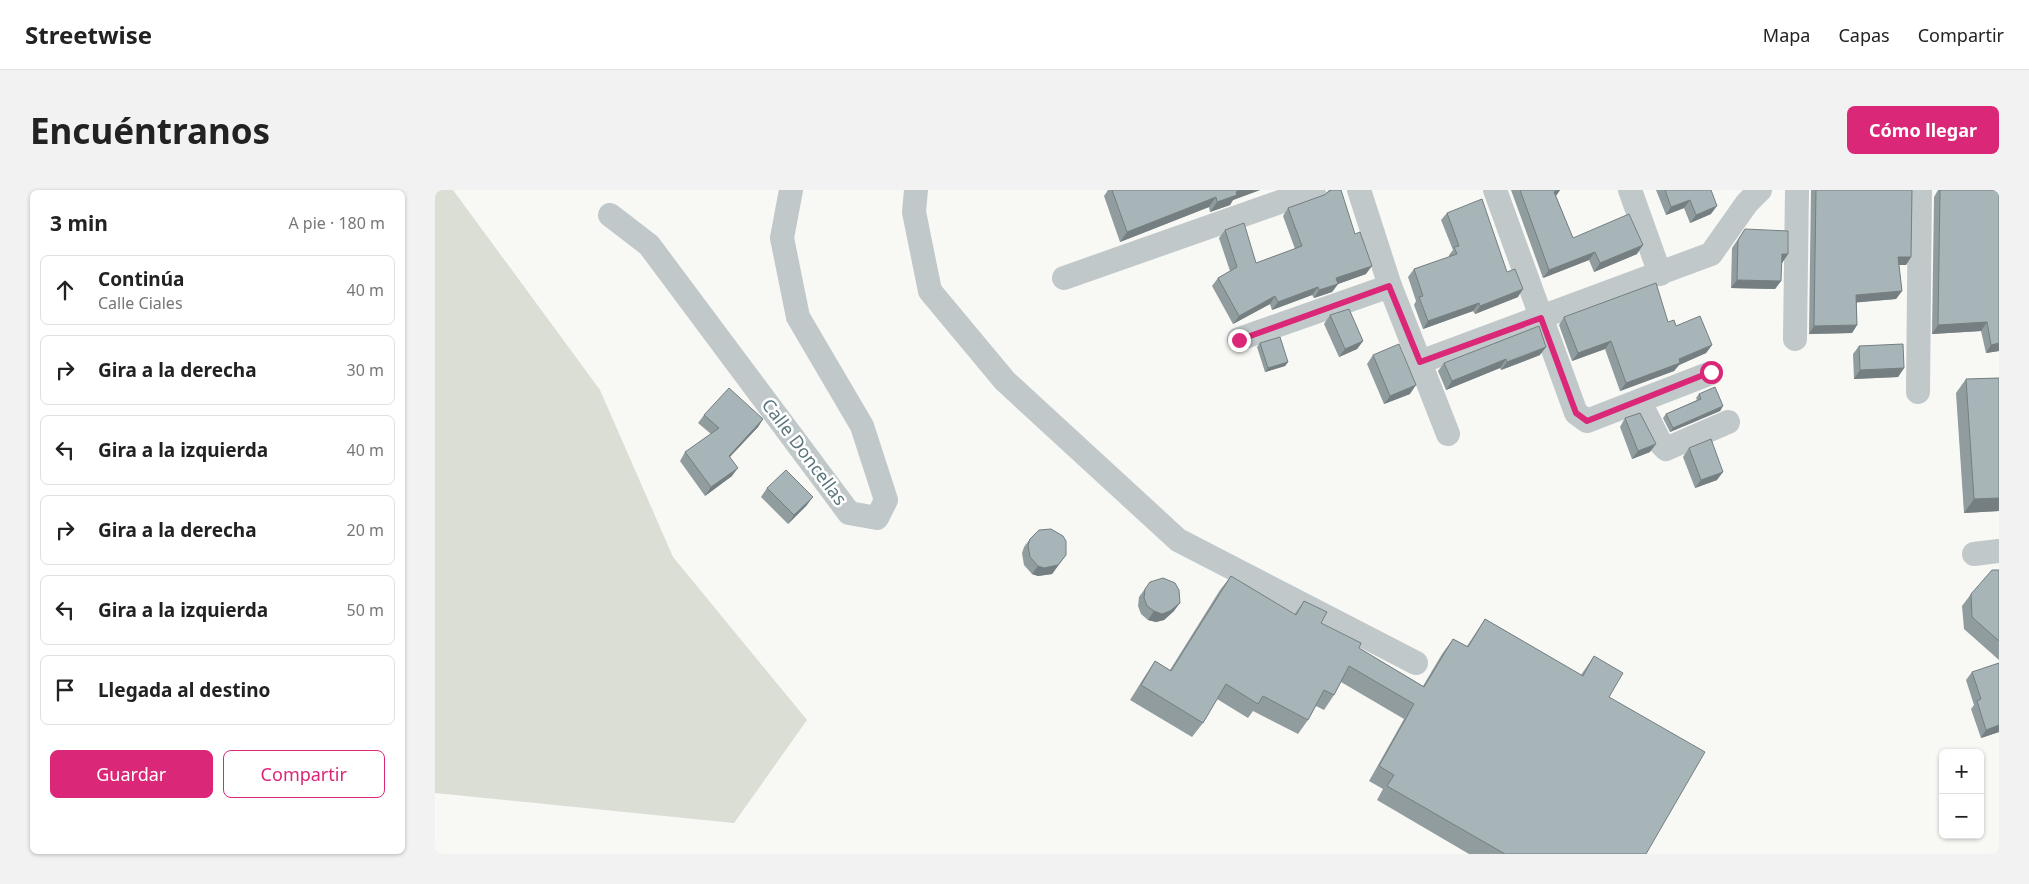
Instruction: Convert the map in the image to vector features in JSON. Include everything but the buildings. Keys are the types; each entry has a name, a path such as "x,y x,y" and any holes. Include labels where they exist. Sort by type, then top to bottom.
{"street":[{"name":"Calle Doncellas","path":"610,215 649,245 849,513 877,518 886,500 862,426 798,317 782,238 791,190"},
{"path":"916,190 914,212 930,291 1005,381 1178,540 1416,663"},
{"path":"1065,278 1314,190"},
{"path":"1359,190 1389,286 1448,434"},
{"path":"1495,190 1576,413 1587,421 1640,402 1711,372"},
{"path":"1629,190 1660,274"},
{"path":"1420,362 1711,254 1747,203 1760,190"},
{"path":"1795,339 1797,190"},
{"path":"1918,392 1920,190"},
{"path":"1239,340 1389,286"},
{"path":"1640,402 1661,444 1666,449 1729,422"},
{"path":"1974,554 1999,551"}],"shaded area":[{"path":"435,190 453,190 600,390 673,557 807,720 734,823 435,793"}],"route":[{"path":"1239,340 1389,286 1420,362 1541,318 1576,413 1587,421 1640,402 1711,372"}]}
